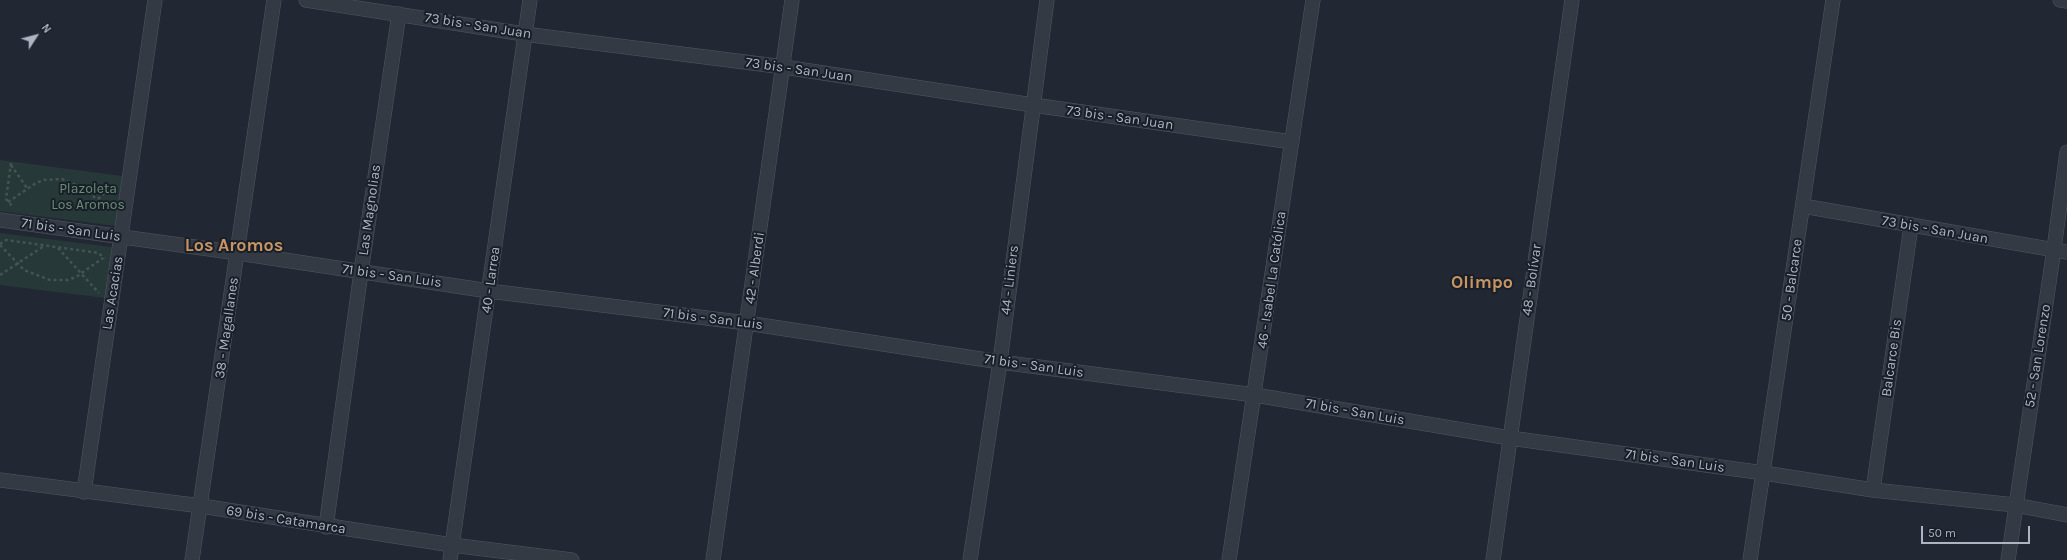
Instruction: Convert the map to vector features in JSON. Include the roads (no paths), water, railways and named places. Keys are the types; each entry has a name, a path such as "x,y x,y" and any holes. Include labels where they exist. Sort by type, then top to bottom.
{"street":[{"name":"Las Acacias","path":"84,492 122,238 155,0"},
{"name":"38 - Magallanes","path":"192,560 274,0"},
{"name":"73 bis - San Juan","path":"306,0 524,34 784,66 1032,105 1292,142"},
{"name":"40 - Larrea","path":"450,560 490,291 524,34 530,0"},
{"name":"42 - Alberdi","path":"713,560 784,66 792,0"},
{"name":"44 - Liniers","path":"970,560 1000,362 1032,105 1047,0"},
{"name":"46 - Isabel La Católica","path":"1229,560 1255,395 1313,0"},
{"name":"48 - Bolívar","path":"1492,560 1572,0"},
{"name":"50 - Balcarce","path":"1750,560 1764,473 1832,0"},
{"path":"2060,0 2067,1"},
{"name":"Las Magnolias","path":"326,526 361,272 399,14"},
{"name":"52 - San Lorenzo","path":"2008,560 2015,505 2061,251 2067,152"},
{"name":"73 bis - San Juan","path":"1803,206 2061,251"},
{"name":"71 bis - San Luis","path":"0,220 238,253 490,291 747,323 1000,362 1255,395 1510,438 1764,473 1873,490 2015,505 2067,515"},
{"name":"Balcarce Bis","path":"1873,490 1911,226"},
{"name":"69 bis - Catamarca","path":"0,480 201,506 452,545 572,560"}],"district":[{"name":"Los Aromos","path":"234,246"},
{"name":"Olimpo","path":"1482,283"}],"park label":[{"name":"Plazoleta Los Aromos","path":"88,198"}]}
